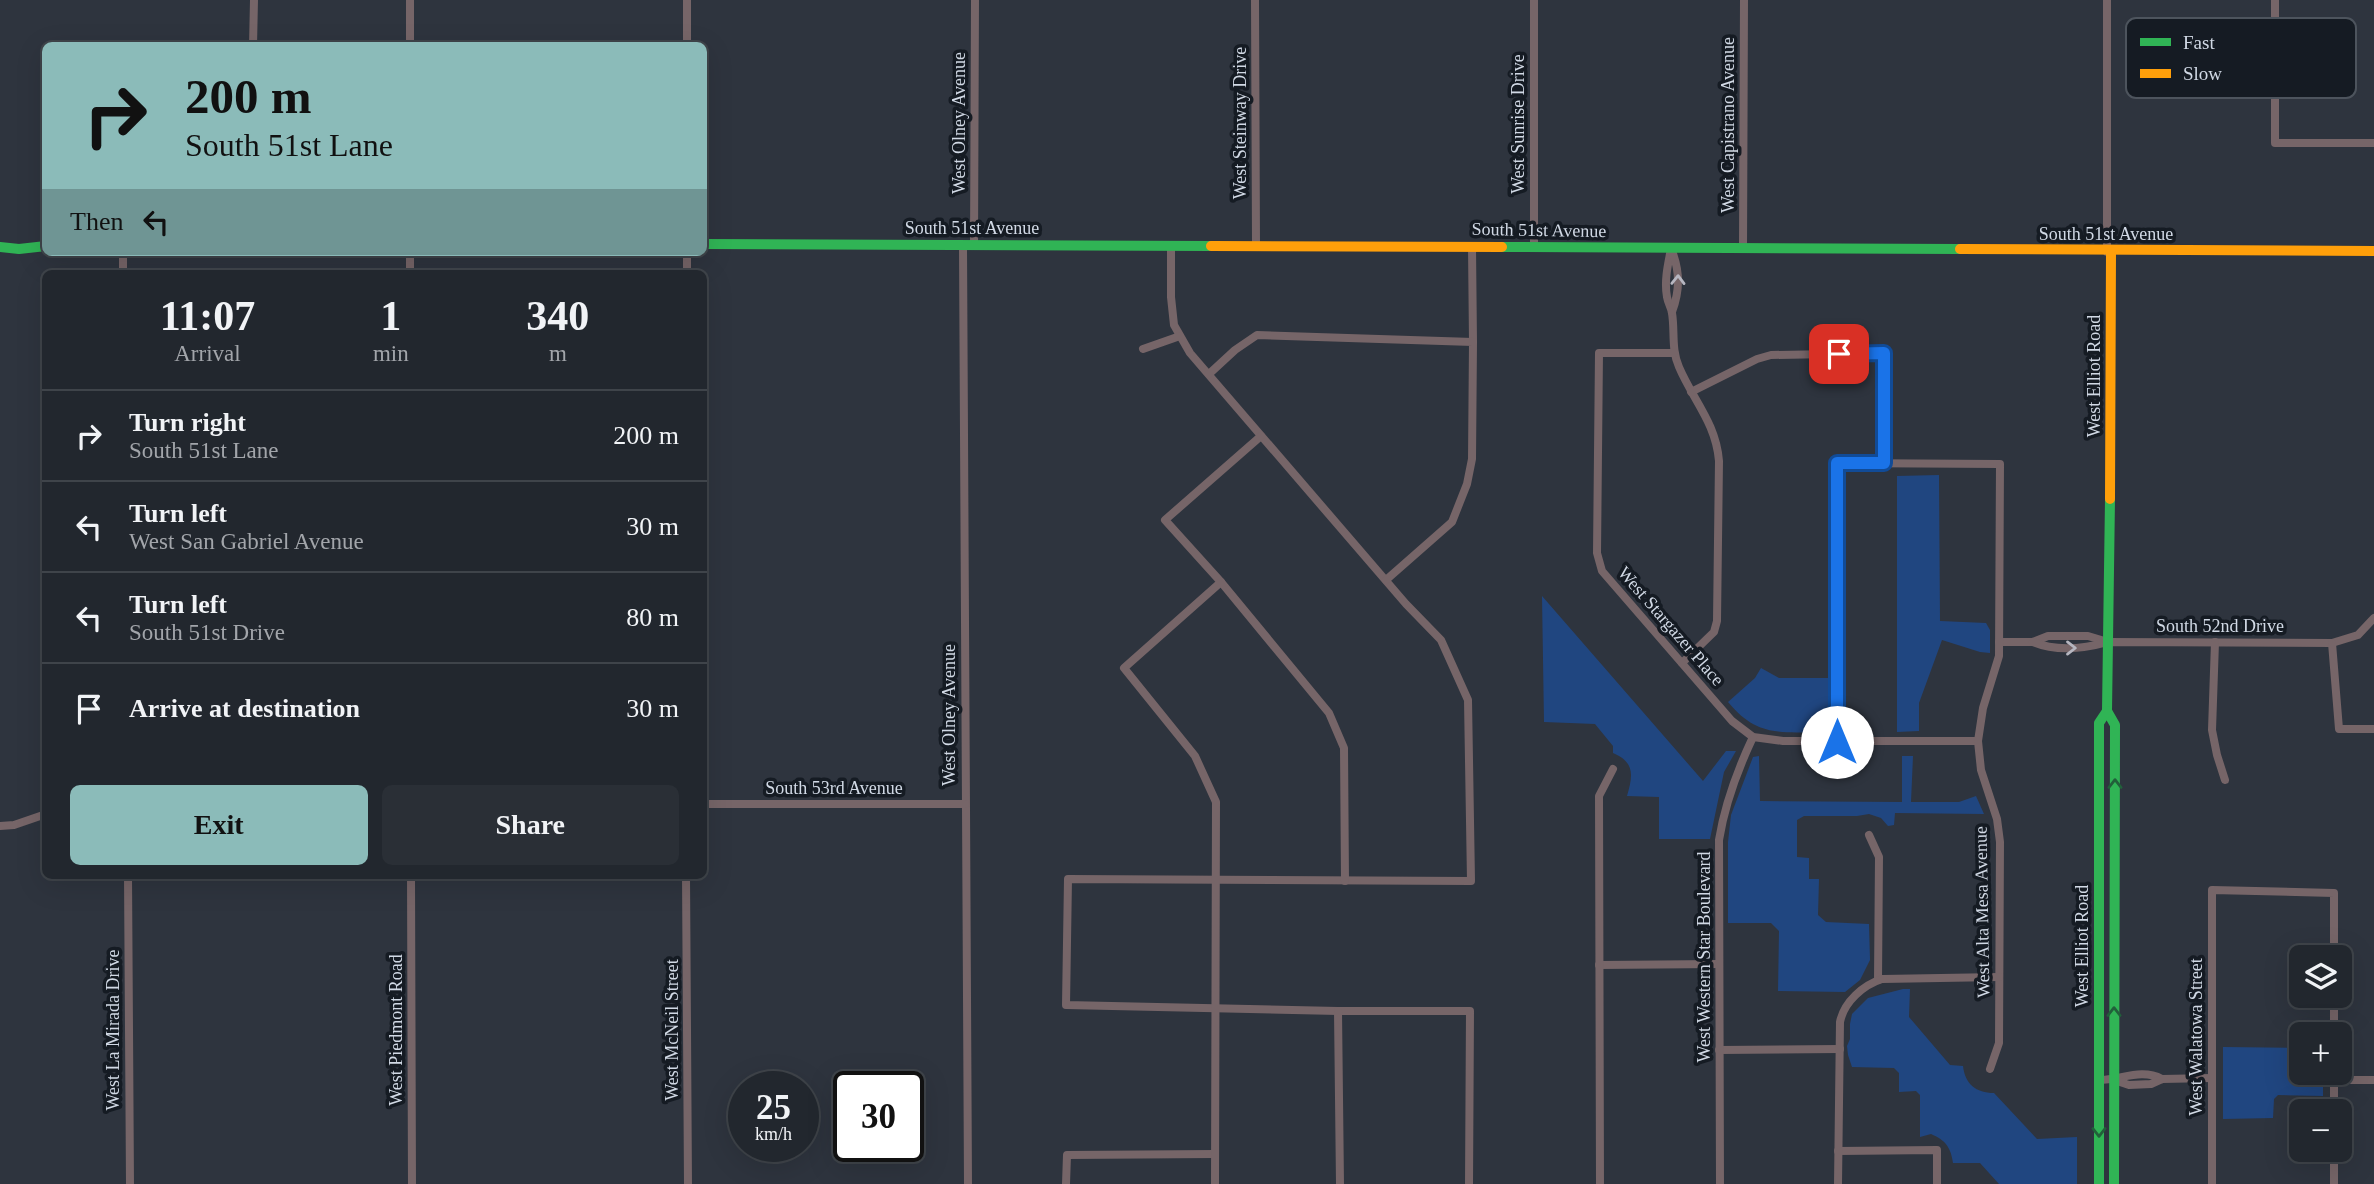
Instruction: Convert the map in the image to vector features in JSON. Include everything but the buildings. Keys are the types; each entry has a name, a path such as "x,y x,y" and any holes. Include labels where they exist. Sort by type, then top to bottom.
{"main road":[{"name":"South 51st Avenue","path":"707,244 1256,245 2109,252 2374,251"},
{"path":"0,247 19,249 42,246"},
{"path":"0,258 19,249"},
{"name":"West Elliot Road","path":"2109,252 2107,711 2115,725 2114,1184"},
{"name":"West Elliot Road","path":"2099,1184 2099,723 2107,711"}],"street":[{"path":"253,42 254,0"},
{"path":"410,0 410,42"},
{"path":"687,0 687,42"},
{"name":"West Olney Avenue","path":"968,1184 965,804 969,246 975,0"},
{"name":"West Steinway Drive","path":"1255,0 1256,245"},
{"name":"West Sunrise Drive","path":"1534,0 1534,248"},
{"name":"West Capistrano Avenue","path":"1744,0 1744,249"},
{"name":"West Elliot Road","path":"2107,0 2109,252"},
{"path":"2275,0 2275,18"},
{"path":"2275,98 2275,143 2374,143"},
{"path":"1171,245 1174,325 1190,353 1441,640 1468,700 1471,881 1068,879 1066,1005 1470,1011 1469,1184"},
{"path":"1386,580 1452,522 1467,484 1472,459 1472,247"},
{"path":"1671,249 1667,270 1667,297 1672,312 1674,353 1691,392 1712,426 1718,445 1717,598 1714,632 1682,663"},
{"path":"1209,374 1257,335 1474,342"},
{"path":"1143,349 1180,336"},
{"name":"West Stargazer Place","path":"1674,353 1599,353 1597,553 1602,571 1732,720 1752,737"},
{"path":"1691,392 1756,359 1771,355 1884,353 1884,463 1837,463 1837,742"},
{"path":"1262,436 1165,520 1221,582 1329,713 1344,748 1345,881"},
{"name":"West Alta Mesa Avenue","path":"1884,463 2000,464 2000,642 1997,667 1983,708 1978,741 1984,782 1999,830 1999,1043 1990,1069"},
{"path":"1215,1184 1216,802 1195,756 1124,668 1221,582"},
{"path":"2374,618 2358,635 2332,643 2339,729 2374,729"},
{"name":"South 52nd Drive","path":"2000,642 2033,642 2048,636 2088,636 2108,642 2332,643"},
{"path":"2215,642 2212,730 2225,780"},
{"path":"1752,737 1767,740 1837,742 1978,741"},
{"name":"West Western Star Boulevard","path":"1720,1184 1718,964 1721,829 1732,783 1752,737"},
{"path":"1600,1184 1599,796 1613,769"},
{"name":"South 53rd Avenue","path":"707,804 965,804"},
{"path":"0,826 14,825 42,815"},
{"path":"1868,835 1879,857 1878,980"},
{"name":"West La Mirada Drive","path":"128,879 130,1184"},
{"name":"West Piedmont Road","path":"411,879 412,1184"},
{"name":"West McNeil Street","path":"686,879 688,1184"},
{"name":"West Walatowa Street","path":"2212,1184 2212,890 2334,892 2334,945"},
{"path":"1600,965 1718,964"},
{"path":"1838,1184 1840,1022 1844,1009 1858,992 1878,980 1897,977 1999,977"},
{"path":"1338,1011 1340,1184"},
{"path":"1719,1050 1840,1049"},
{"path":"2099,1080 2114,1080 2129,1085 2151,1084 2162,1079 2212,1078"},
{"path":"2352,1078 2374,1080"},
{"path":"1838,1151 1937,1150 1937,1184"},
{"path":"1066,1184 1066,1155 1215,1154"},
{"path":"2334,1162 2334,1184"}],"shaded area":[{"path":"1939,475 1940,621 1986,623 1990,630 1990,653 1942,640 1919,703 1919,731 1897,732 1897,476"},
{"path":"1542,596 1703,781 1726,751 1736,751 1724,772 1710,839 1659,839 1659,797 1627,796 1631,776 1629,765 1613,753 1613,746 1595,724 1544,722"},
{"path":"1761,668 1779,678 1828,678 1829,722 1818,733 1791,733 1768,730 1748,721 1728,702 1755,678"},
{"path":"1759,756 1760,801 1902,802 1902,756 1913,756 1911,802 1959,802 1976,796 1984,814 1895,813 1894,825 1888,826 1881,818 1869,814 1804,816 1797,820 1797,857 1809,858 1809,879 1819,879 1818,915 1826,922 1869,924 1870,960 1860,980 1845,992 1778,991 1779,931 1771,923 1728,923 1728,842 1731,815 1753,757"},
{"path":"1910,989 1909,1017 1950,1065 1963,1066 1966,1078 1972,1086 1994,1093 2037,1139 2077,1137 2077,1184 1999,1184 1980,1163 1953,1163 1949,1148 1940,1139 1931,1134 1920,1137 1920,1095 1916,1091 1899,1092 1899,1073 1894,1068 1852,1067 1847,1046 1852,1014 1868,998"},
{"path":"2223,1047 2289,1048 2289,1085 2323,1085 2323,1096 2278,1095 2274,1099 2273,1118 2223,1119"}],"traffic: fast":[{"path":"707,244 1211,246"},
{"path":"0,247 19,249 42,246"},
{"path":"1502,247 1960,249"},
{"path":"2110,499 2107,711 2115,725 2114,1184"},
{"path":"2099,1184 2099,723 2107,711"}],"traffic: slow":[{"path":"1211,246 1502,247"},
{"path":"1960,249 2374,251"},
{"path":"2110,499 2111,252"}],"route":[{"path":"1837,742 1837,463 1884,463 1884,353 1839,354"}]}
